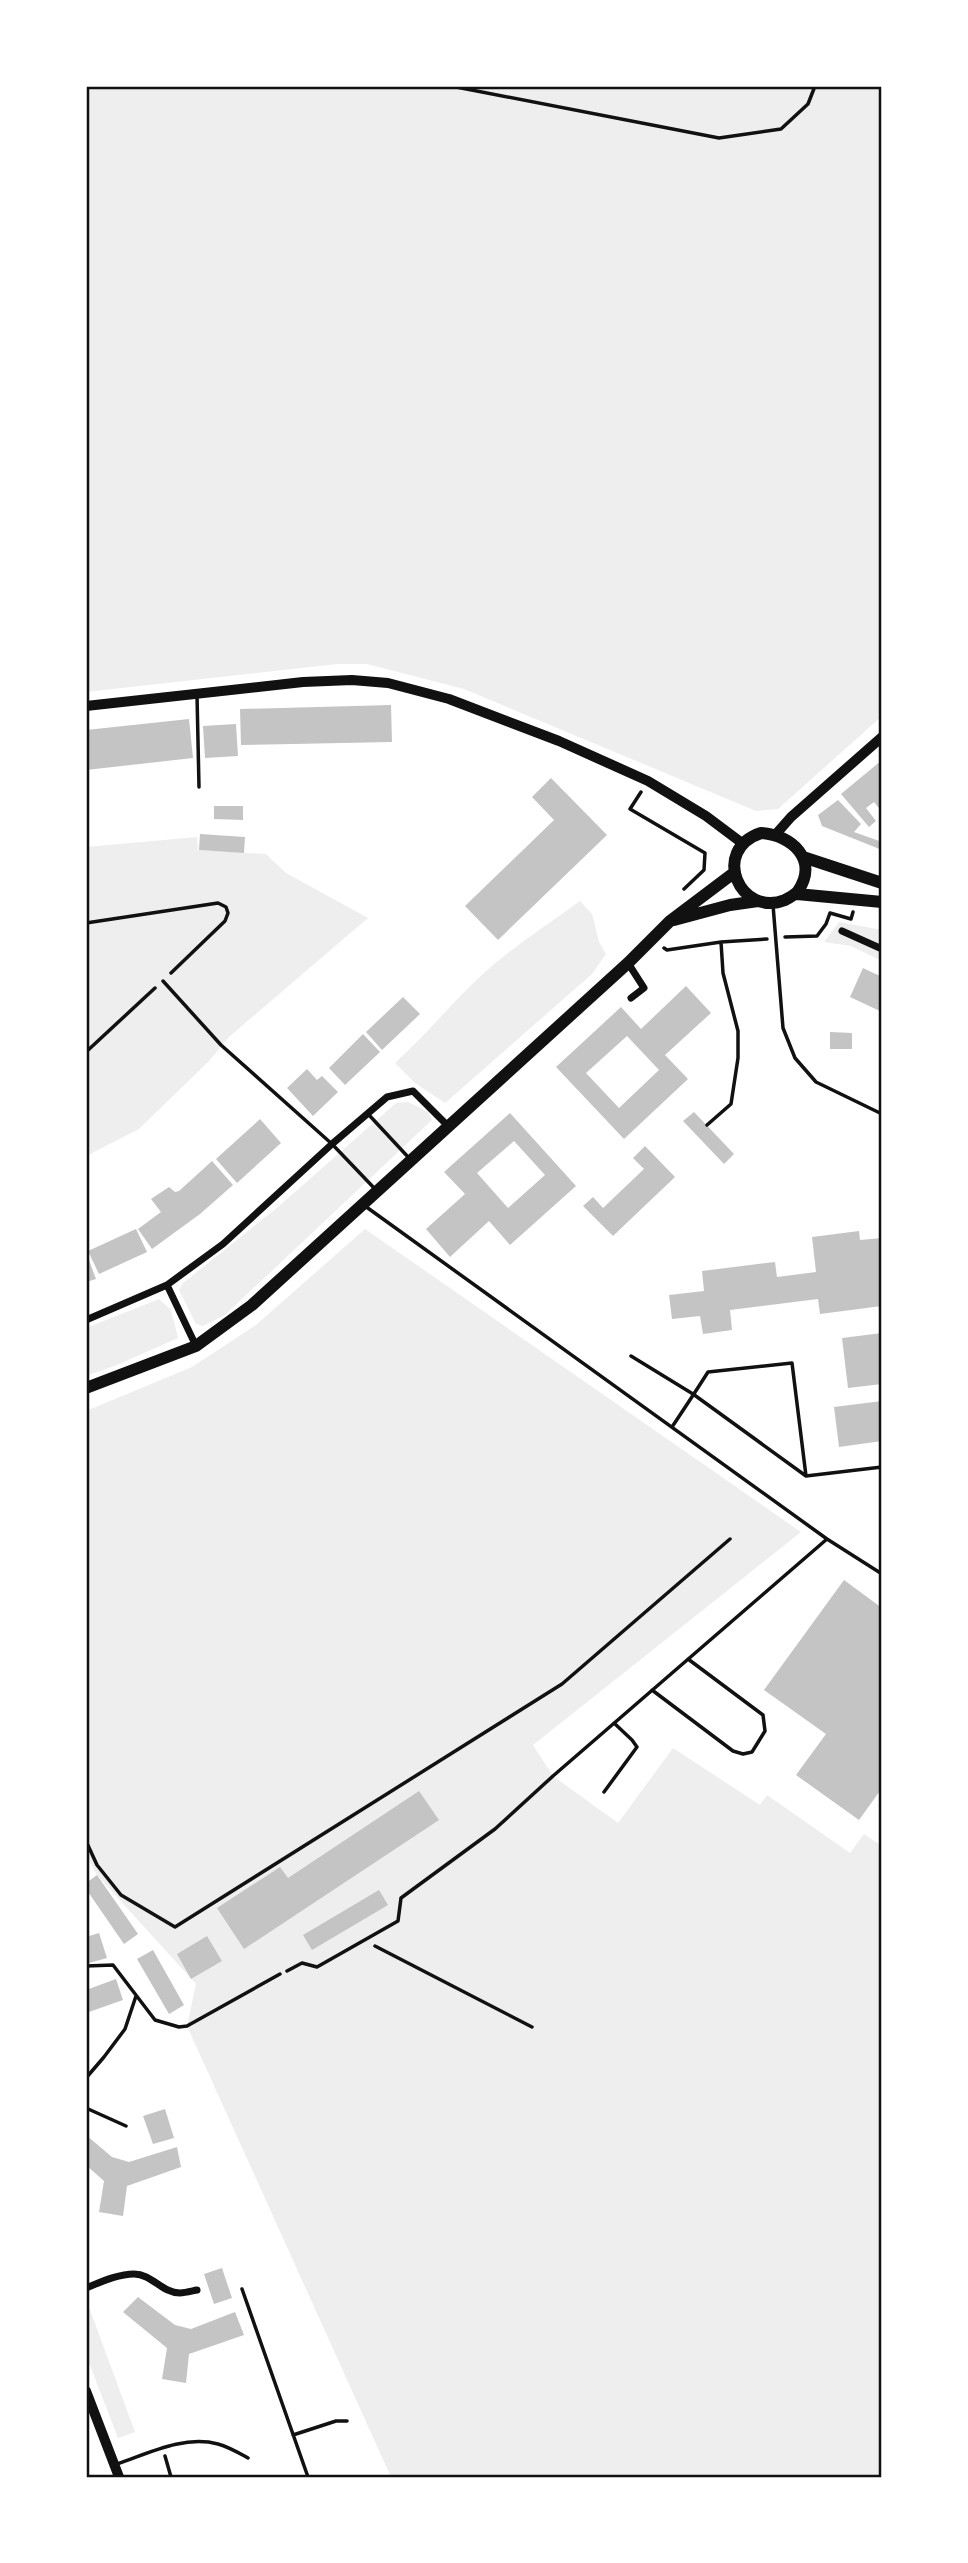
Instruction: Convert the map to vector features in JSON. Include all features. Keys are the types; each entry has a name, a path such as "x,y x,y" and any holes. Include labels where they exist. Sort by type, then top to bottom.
{"main road":[{"path":"86,706 303,682 352,680 388,683 462,704 559,741 648,781 742,843"},
{"path":"776,834 791,817 882,737"},
{"path":"766,902 748,896 741,888 735,872 735,859 742,843 761,833 776,834 789,840 803,857 806,869 797,894"},
{"path":"803,857 882,883"},
{"path":"86,1388 196,1346 252,1305 628,963 653,936 735,872"},
{"path":"670,921 730,905 766,902 797,894 882,902"}],"street":[{"path":"842,931 882,949"},
{"path":"628,963 644,988 631,998"},
{"path":"86,1320 167,1285 223,1244 387,1097 413,1091 449,1127"},
{"path":"167,1285 196,1346"},
{"path":"86,2288 116,2277 136,2274 150,2278 167,2290 180,2293 197,2290"},
{"path":"86,2391 119,2477"}],"lane":[{"path":"197,693 199,788"},
{"path":"766,902 776,938 783,1028 795,1058 816,1082 882,1114"},
{"path":"163,981 221,1045 332,1144 378,1191"},
{"path":"368,1113 412,1160"},
{"path":"363,1205 827,1539 882,1574"},
{"path":"631,1356 694,1394 806,1476 882,1467"},
{"path":"672,1427 708,1372 792,1363 806,1476"},
{"path":"86,1841 97,1865 121,1895 175,1927 562,1684 730,1539"},
{"path":"287,1971 302,1963 317,1967 398,1920 401,1898 495,1829 827,1539"},
{"path":"652,1690 733,1751 743,1754 752,1752 765,1731 763,1715 688,1659"},
{"path":"604,1792 637,1747 614,1723"},
{"path":"86,2108 125,2126"},
{"path":"115,2465 179,2443 201,2441 220,2445 248,2458"}],"path":[{"path":"451,86 719,138 781,129 808,104 815,86"},
{"path":"648,781 630,809 705,853 704,870 684,889"},
{"path":"653,936 667,950 817,936 830,913 851,919 856,898"},
{"path":"86,923 218,902 226,907 228,912 225,921 86,1052"},
{"path":"707,1125 731,1104 738,1058 738,1031 723,973 720,943"},
{"path":"363,1940 532,2027"},
{"path":"86,1966 113,1965 155,2020 179,2027 187,2026 287,1971"},
{"path":"86,2078 125,2029 136,1996"},
{"path":"242,2289 308,2477"},
{"path":"293,2435 336,2421 347,2421"},
{"path":"163,2448 171,2477"}],"shaded area":[{"path":"86,86 882,86 882,716 778,809 756,811 464,689 367,664 337,664 86,692"},
{"path":"197,837 198,850 266,854 286,873 368,918 230,1036 209,1061 139,1129 86,1156 86,847"},
{"path":"580,901 592,914 599,942 606,954 592,974 445,1103 415,1083 395,1063 485,972"},
{"path":"839,922 882,930 882,961 851,946 824,942"},
{"path":"408,1102 428,1112 432,1120 225,1315 203,1326 196,1324 179,1290 182,1284 278,1207 396,1103"},
{"path":"365,1229 801,1532 533,1745 553,1776 618,1823 673,1748 760,1805 767,1795 850,1853 864,1834 882,1846 882,2477 391,2477 187,2026 196,1984 97,1875 86,1854 86,1411 192,1367 256,1325"},
{"path":"159,1299 171,1310 178,1338 86,1376 86,1328"},
{"path":"86,2299 135,2432 118,2438 86,2355"}],"building":[{"path":"391,705 392,742 241,745 240,709"},
{"path":"189,719 193,758 86,770 86,730"},
{"path":"236,724 238,756 205,758 203,726"},
{"path":"882,760 882,812 874,802 866,808 876,821 869,827 841,794"},
{"path":"551,778 607,835 498,940 465,906 554,820 532,797"},
{"path":"838,800 861,824 854,832 882,842 882,850 822,826 818,815"},
{"path":"214,806 243,806 243,820 214,819"},
{"path":"200,834 245,837 244,853 199,850"},
{"path":"863,968 882,977 882,1012 850,997"},
{"path":"686,986 711,1013 665,1055 688,1079 624,1139 556,1067 621,1007 641,1029","holes":["627,1036 659,1070 619,1108 586,1073"]},
{"path":"403,997 420,1014 382,1050 366,1032"},
{"path":"830,1032 852,1033 852,1049 830,1049"},
{"path":"363,1034 380,1052 345,1085 329,1068"},
{"path":"307,1069 317,1080 322,1076 338,1092 313,1116 287,1088"},
{"path":"694,1112 734,1154 724,1164 683,1121"},
{"path":"510,1113 576,1186 510,1245 489,1221 450,1257 426,1229 465,1194 444,1172","holes":["514,1141 545,1175 508,1208 477,1173"]},
{"path":"260,1119 281,1143 237,1183 216,1159"},
{"path":"645,1146 675,1177 613,1236 583,1206 593,1197 603,1208 644,1169 633,1158"},
{"path":"212,1161 233,1185 200,1214 152,1249 138,1229 161,1212 151,1199 169,1187 175,1192 179,1191"},
{"path":"136,1229 147,1252 99,1274 88,1251"},
{"path":"859,1231 860,1240 882,1238 882,1306 820,1314 818,1299 730,1310 732,1330 703,1334 700,1316 672,1319 669,1295 704,1291 702,1271 775,1262 777,1277 816,1272 812,1237"},
{"path":"86,1252 96,1279 86,1282"},
{"path":"882,1333 882,1384 848,1388 842,1338"},
{"path":"882,1401 882,1441 839,1447 834,1407"},
{"path":"844,1580 882,1608 882,1788 859,1820 796,1775 826,1734 764,1690"},
{"path":"419,1791 439,1820 244,1949 217,1908 280,1867 288,1878"},
{"path":"97,1875 138,1934 124,1944 86,1889 86,1883"},
{"path":"379,1890 388,1905 312,1950 303,1935"},
{"path":"99,1933 107,1958 89,1963 86,1937"},
{"path":"207,1936 222,1961 191,1979 177,1954"},
{"path":"153,1950 184,2005 169,2014 137,1959"},
{"path":"116,1979 123,2000 86,2013 86,1990"},
{"path":"165,2109 174,2138 153,2144 143,2116"},
{"path":"86,2135 112,2157 129,2162 177,2147 181,2167 127,2186 123,2216 99,2212 104,2181 86,2165"},
{"path":"222,2268 232,2298 214,2304 204,2274"},
{"path":"138,2297 175,2325 191,2329 235,2312 244,2335 189,2354 186,2383 162,2379 167,2348 123,2312"}]}
